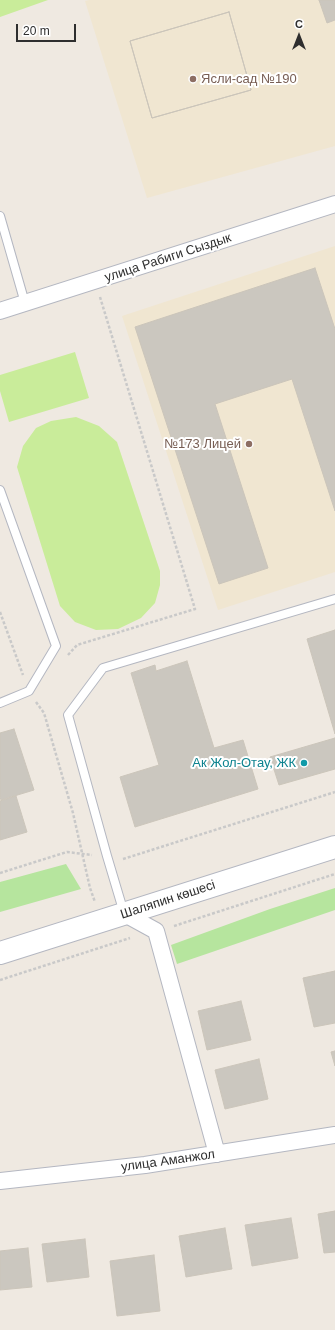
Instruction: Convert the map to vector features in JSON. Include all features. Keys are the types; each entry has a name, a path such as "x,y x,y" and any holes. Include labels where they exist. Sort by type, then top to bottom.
{"main road":[{"name":"Шаляпин көшесі","path":"0,953 335,847"}],"street":[{"name":"улица Рабиги Сыздык","path":"0,311 335,204"},
{"path":"124,914 156,931 217,1154"},
{"name":"улица Аманжол","path":"0,1181 145,1165 335,1136"}],"lane":[{"path":"0,216 25,303"},
{"path":"0,490 56,646 29,691 0,703"},
{"path":"124,914 68,715 104,668 335,599"}],"path":[{"path":"67,657 77,645 195,609 100,294"},
{"path":"0,612 29,691 44,713 74,813 90,888 110,944"},
{"path":"0,873 67,852 124,859 335,792"}],"shaded area":[{"name":"Ясли-сад №190","path":"335,0 335,146 147,198 85,1"},
{"name":"№173 Лицей","path":"335,246 335,572 218,610 122,316"}],"green space":[{"path":"0,0 48,0 0,17"},
{"path":"75,352 89,398 9,422 0,391 0,375"},
{"path":"76,417 99,426 117,442 160,571 160,585 155,603 141,618 118,629 96,630 75,622 60,606 17,467 23,446 36,428 51,421"},
{"path":"66,864 81,889 0,912 0,882"},
{"path":"335,888 335,910 177,964 171,945 270,909"}],"building":[{"path":"319,0 335,0 335,20 327,23"},
{"name":"Ясли-сад №190","path":"229,12 251,90 152,118 130,41"},
{"name":"Ясли-сад №190","path":"229,12 251,90 152,118 130,41"},
{"path":"315,268 335,329 335,511 292,379 215,404 268,568 219,584 135,327"},
{"path":"335,630 335,734 307,639"},
{"path":"187,661 214,748 243,740 258,789 135,827 120,777 159,765 131,673 155,665 156,671"},
{"path":"14,729 34,790 1,800 0,733"},
{"name":"Ак Жол-Отау, ЖК","path":"335,738 335,769 279,785 270,757"},
{"path":"16,796 27,832 0,840 0,801"},
{"path":"335,971 335,1023 314,1027 303,978"},
{"path":"241,1001 251,1040 207,1050 198,1011"},
{"path":"335,1051 335,1066 331,1052"},
{"path":"259,1059 268,1099 225,1109 215,1070"},
{"path":"335,1211 335,1252 324,1253 318,1214"},
{"path":"291,1218 298,1258 252,1266 245,1225"},
{"path":"225,1228 232,1269 186,1277 179,1236"},
{"path":"85,1239 89,1277 47,1282 42,1244"},
{"path":"28,1248 32,1287 0,1290 0,1251"},
{"path":"154,1255 160,1311 117,1316 110,1261"}],"place":[{"name":"Ясли-сад №190","path":"193,79"},
{"name":"№173 Лицей","path":"249,444"},
{"name":"Ак Жол-Отау, ЖК","path":"304,763"}]}
